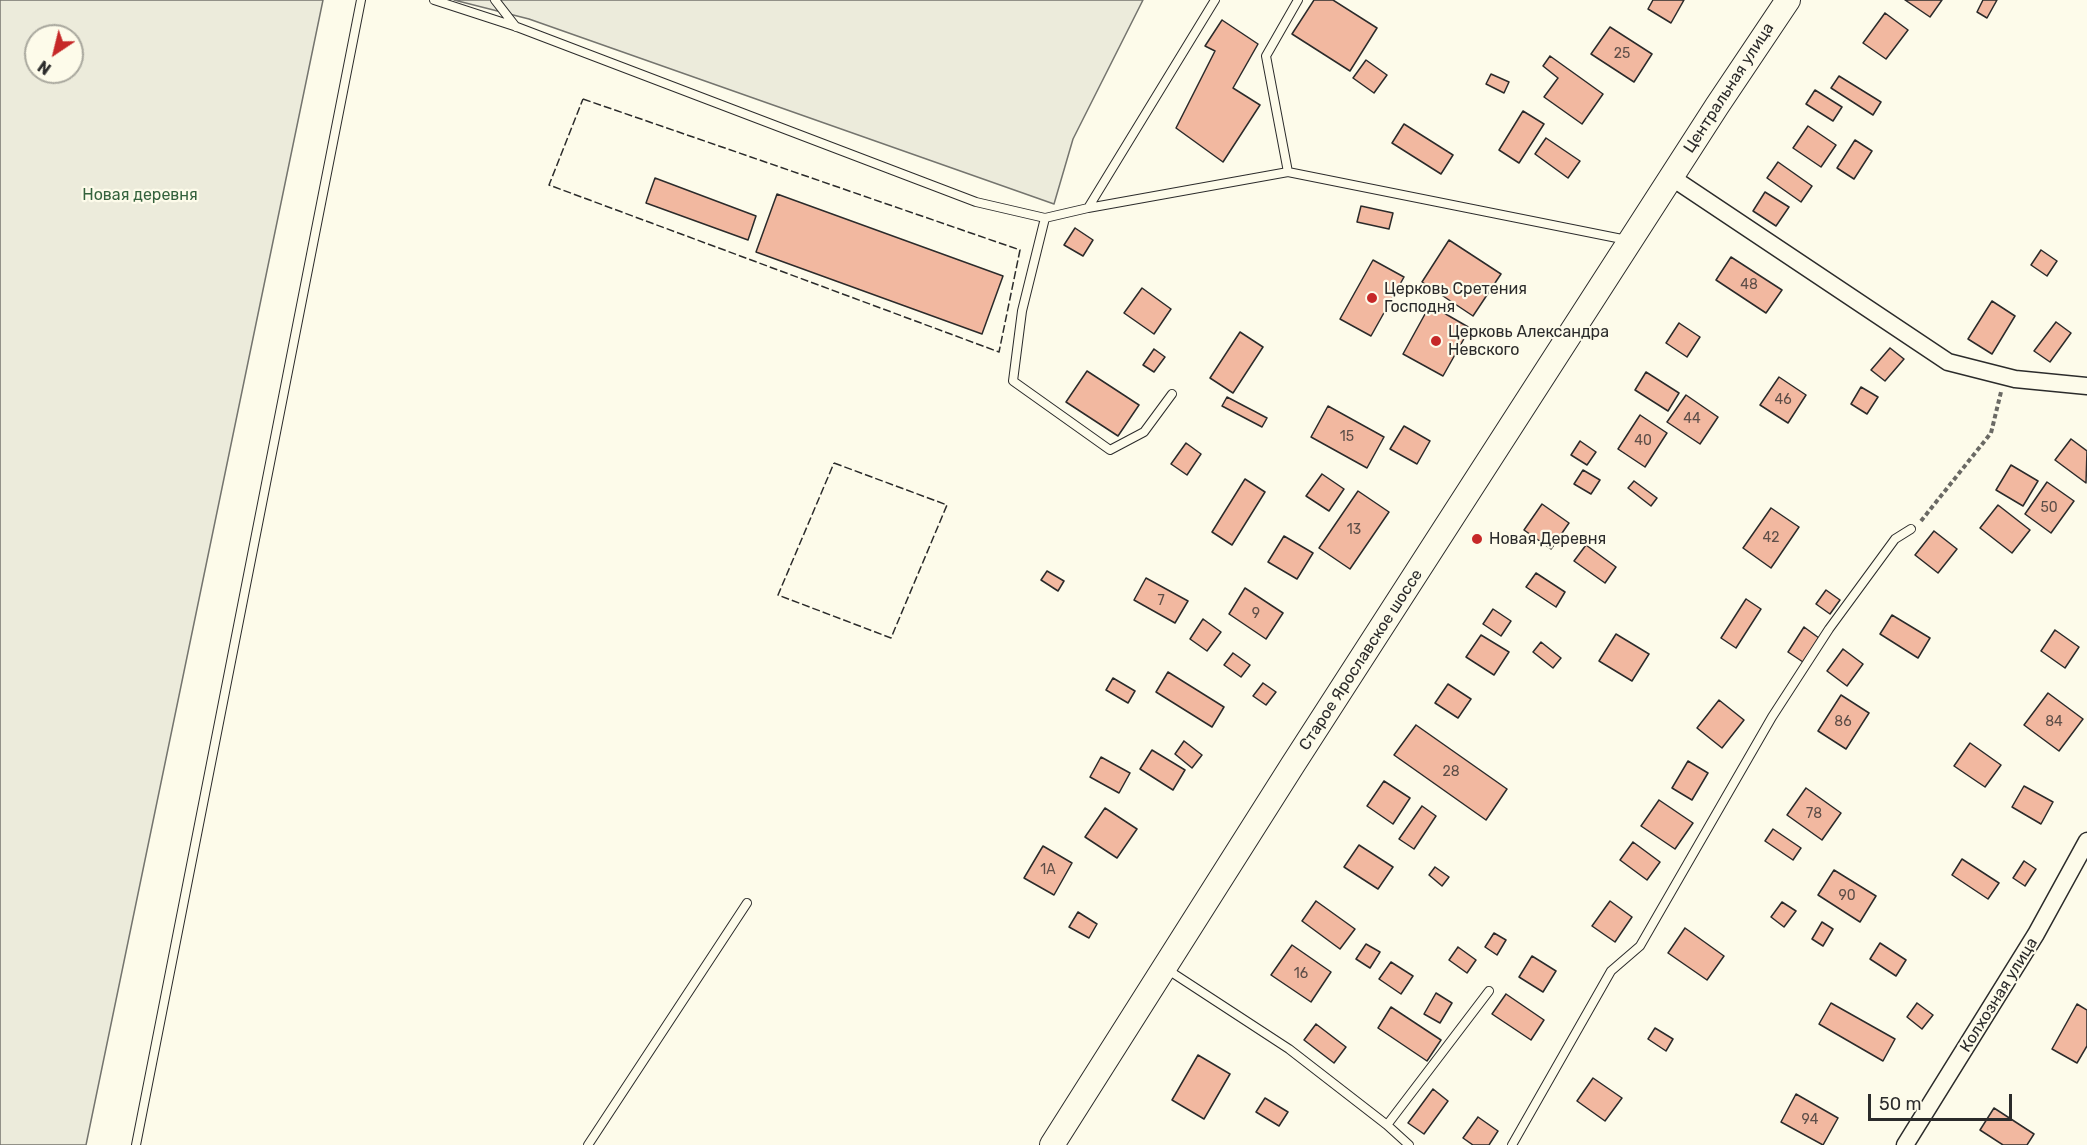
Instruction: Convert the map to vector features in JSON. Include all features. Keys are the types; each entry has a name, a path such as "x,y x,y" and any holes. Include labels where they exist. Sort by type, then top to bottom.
{"main road":[{"name":"Центральная улица","path":"1671,177 1788,0"},
{"name":"Старое Ярославское шоссе","path":"1052,1145 1292,766 1671,177"}],"street":[{"path":"1671,177 1948,362 2005,377 2087,386"},
{"name":"Колхозная улица","path":"1905,1145 2036,934 2087,842"}],"lane":[{"path":"136,1145 361,0"},
{"path":"434,0 516,27 976,202 1045,218 1088,208 1288,172 1631,240"},
{"path":"495,0 516,27"},
{"path":"1088,208 1215,0"},
{"path":"1288,172 1266,56 1298,0"},
{"path":"1045,218 1022,311 1013,381 1110,450 1144,432 1172,394"},
{"path":"1512,1145 1611,971 1640,946 1778,707 1829,629 1895,539 1911,529"},
{"path":"588,1145 747,903"},
{"path":"1165,968 1289,1049 1387,1125 1409,1145"},
{"path":"1387,1125 1489,991"}],"path":[{"path":"1911,529 1923,520 1991,433 2005,377"}],"green space":[{"name":"Новая деревня","path":"0,0 323,0 86,1145 0,1145"},
{"path":"454,0 1143,0 1073,139 1054,204 529,19"}],"building":[{"path":"1314,0 1333,0 1377,28 1350,71 1292,34"},
{"path":"1653,0 1684,0 1671,23 1648,9"},
{"path":"1905,0 1942,0 1930,17"},
{"path":"1983,0 1997,0 1987,18 1977,12"},
{"path":"1885,13 1908,30 1886,59 1863,43"},
{"path":"1222,20 1258,44 1233,88 1260,105 1223,162 1176,128 1215,51 1205,46"},
{"path":"1610,27 1652,54 1634,82 1591,54"},
{"path":"1550,56 1603,94 1582,124 1544,97 1558,78 1543,66"},
{"path":"1366,60 1387,75 1374,93 1353,78"},
{"path":"1491,74 1509,82 1504,93 1486,84"},
{"path":"1839,76 1881,102 1873,115 1831,88"},
{"path":"1815,90 1842,107 1833,121 1806,104"},
{"path":"1523,111 1544,124 1519,163 1499,150"},
{"path":"1404,124 1453,155 1441,174 1392,143"},
{"path":"1808,126 1836,145 1821,167 1793,148"},
{"path":"1546,138 1580,161 1568,178 1535,154"},
{"path":"1855,140 1872,151 1854,179 1837,168"},
{"path":"1778,162 1812,186 1801,202 1767,178"},
{"path":"655,178 756,216 748,240 646,203"},
{"path":"1765,192 1789,207 1776,226 1753,211"},
{"path":"777,194 1003,276 982,334 756,252"},
{"path":"1361,206 1393,213 1389,229 1357,222"},
{"path":"1075,228 1093,240 1083,256 1064,245"},
{"path":"1449,240 1501,274 1473,316 1422,282"},
{"path":"2041,250 2057,261 2047,276 2031,265"},
{"path":"1731,257 1782,290 1766,313 1716,280"},
{"name":"Церковь Сретения Господня","path":"1373,260 1404,277 1371,336 1340,319"},
{"path":"1142,288 1171,309 1154,334 1124,313"},
{"path":"1992,301 2015,316 1992,354 1968,339"},
{"name":"Церковь Александра Невского","path":"1430,305 1470,328 1443,376 1403,354"},
{"path":"2056,322 2071,333 2050,362 2034,351"},
{"path":"1679,323 1700,337 1687,357 1666,343"},
{"path":"1240,332 1263,347 1233,393 1210,378"},
{"path":"1890,348 1904,359 1885,381 1871,370"},
{"path":"1154,349 1165,357 1154,372 1143,365"},
{"path":"1087,371 1139,405 1118,436 1066,402"},
{"path":"1646,372 1679,393 1668,411 1635,390"},
{"path":"1779,377 1806,395 1788,423 1760,405"},
{"path":"1861,387 1878,397 1867,414 1851,404"},
{"path":"1686,395 1718,417 1700,444 1667,422"},
{"path":"1227,397 1267,418 1262,427 1222,406"},
{"path":"1328,406 1384,437 1367,468 1311,437"},
{"path":"1640,415 1667,433 1645,467 1618,449"},
{"path":"1404,426 1430,441 1417,464 1390,449"},
{"path":"2071,439 2087,451 2086,483 2055,460"},
{"path":"1580,441 1596,452 1587,465 1571,455"},
{"path":"1186,443 1201,454 1187,475 1171,464"},
{"path":"2011,465 2038,481 2023,506 1996,490"},
{"path":"1583,470 1600,480 1591,494 1574,484"},
{"path":"1322,474 1344,489 1329,511 1306,496"},
{"path":"1245,479 1265,492 1232,545 1212,532"},
{"path":"1634,481 1657,498 1651,506 1628,488"},
{"path":"2047,482 2074,501 2051,533 2025,514"},
{"path":"1358,491 1389,512 1350,569 1319,548"},
{"path":"1542,504 1569,523 1551,549 1524,530"},
{"path":"1998,505 2030,530 2012,553 1980,528"},
{"path":"1771,508 1799,527 1771,568 1743,548"},
{"path":"1934,531 1957,549 1938,573 1915,555"},
{"path":"1284,536 1313,553 1297,579 1268,562"},
{"path":"1586,545 1616,567 1605,583 1574,561"},
{"path":"1047,571 1064,581 1058,591 1041,580"},
{"path":"1536,573 1565,592 1556,607 1526,587"},
{"path":"1146,578 1188,601 1175,623 1134,600"},
{"path":"1245,588 1283,613 1266,639 1229,614"},
{"path":"1826,590 1840,600 1830,614 1816,604"},
{"path":"1746,599 1761,609 1736,648 1721,638"},
{"path":"1493,609 1511,621 1501,636 1483,624"},
{"path":"1892,615 1930,638 1918,658 1880,634"},
{"path":"1203,619 1221,632 1207,651 1190,639"},
{"path":"1804,627 1819,638 1803,662 1788,652"},
{"path":"2055,630 2079,647 2065,668 2041,651"},
{"path":"1616,634 1649,654 1632,681 1599,661"},
{"path":"1481,635 1509,652 1494,675 1466,657"},
{"path":"1541,642 1561,658 1553,668 1533,652"},
{"path":"1843,649 1863,664 1847,686 1827,671"},
{"path":"1233,653 1250,665 1241,677 1224,665"},
{"path":"1168,672 1224,707 1212,727 1156,692"},
{"path":"1113,678 1135,691 1128,703 1106,690"},
{"path":"1263,683 1276,692 1266,705 1253,696"},
{"path":"1448,684 1471,699 1458,718 1435,703"},
{"path":"2048,693 2083,719 2059,751 2024,725"},
{"path":"1841,695 1869,713 1846,749 1818,731"},
{"path":"1719,700 1744,720 1722,748 1697,728"},
{"path":"1416,725 1507,789 1486,820 1394,755"},
{"path":"1184,741 1202,755 1192,768 1175,754"},
{"path":"1970,743 2001,765 1985,787 1954,766"},
{"path":"1152,750 1185,770 1173,790 1140,769"},
{"path":"1101,757 1130,773 1119,793 1090,777"},
{"path":"1688,761 1708,773 1692,800 1672,788"},
{"path":"1384,781 1410,798 1393,824 1367,806"},
{"path":"2024,786 2053,802 2041,824 2012,807"},
{"path":"1806,788 1841,813 1822,840 1787,815"},
{"path":"1659,800 1693,823 1675,849 1641,826"},
{"path":"1422,806 1436,816 1414,849 1399,839"},
{"path":"1105,808 1137,829 1117,858 1085,837"},
{"path":"1773,829 1801,848 1793,860 1765,841"},
{"path":"1633,842 1660,862 1647,880 1620,860"},
{"path":"1359,845 1393,867 1378,889 1344,867"},
{"path":"1043,846 1072,863 1054,895 1024,878"},
{"path":"1962,859 1999,883 1988,899 1952,875"},
{"path":"2024,861 2036,869 2025,886 2013,878"},
{"path":"1435,867 1449,877 1442,886 1429,875"},
{"path":"1834,870 1876,896 1860,922 1818,895"},
{"path":"1316,901 1355,929 1340,949 1302,921"},
{"path":"1610,901 1632,917 1615,942 1592,926"},
{"path":"1782,902 1796,911 1784,927 1771,917"},
{"path":"1078,912 1097,924 1089,938 1069,927"},
{"path":"1822,922 1833,929 1823,946 1812,939"},
{"path":"1685,928 1724,956 1707,980 1668,953"},
{"path":"1494,933 1506,940 1497,955 1485,947"},
{"path":"1880,943 1906,960 1896,976 1870,959"},
{"path":"1366,944 1380,952 1370,968 1356,959"},
{"path":"1292,945 1331,972 1311,1002 1271,975"},
{"path":"1458,947 1476,960 1467,973 1449,960"},
{"path":"1532,956 1556,971 1543,992 1519,977"},
{"path":"1391,962 1413,976 1401,994 1379,979"},
{"path":"1436,993 1452,1003 1440,1023 1424,1014"},
{"path":"1506,994 1544,1020 1531,1040 1492,1014"},
{"path":"1831,1003 1895,1039 1883,1061 1819,1024"},
{"path":"1917,1003 1933,1015 1922,1029 1907,1017"},
{"path":"2077,1004 2087,1010 2087,1046 2077,1063 2052,1049"},
{"path":"1391,1007 1441,1040 1427,1061 1378,1028"},
{"path":"1316,1024 1346,1047 1334,1063 1304,1040"},
{"path":"1655,1028 1673,1039 1666,1051 1648,1039"},
{"path":"1198,1055 1230,1074 1204,1119 1172,1100"},
{"path":"1593,1078 1622,1098 1605,1121 1577,1101"},
{"path":"1433,1089 1448,1101 1424,1134 1408,1123"},
{"path":"1796,1094 1838,1118 1823,1145 1781,1122"},
{"path":"1265,1098 1288,1112 1279,1126 1256,1112"},
{"path":"1994,1108 2034,1134 2027,1145 2003,1145 1980,1130"},
{"path":"1478,1117 1498,1131 1489,1145 1473,1145 1463,1138"}],"fence":[{"path":"583,99 1020,250 999,352 549,185 583,99"},
{"path":"834,463 947,505 891,638 778,595 834,463"}],"place":[{"name":"Церковь Сретения Господня","path":"1372,298"},
{"name":"Церковь Александра Невского","path":"1436,341"},
{"name":"Новая Деревня","path":"1477,539"}]}
